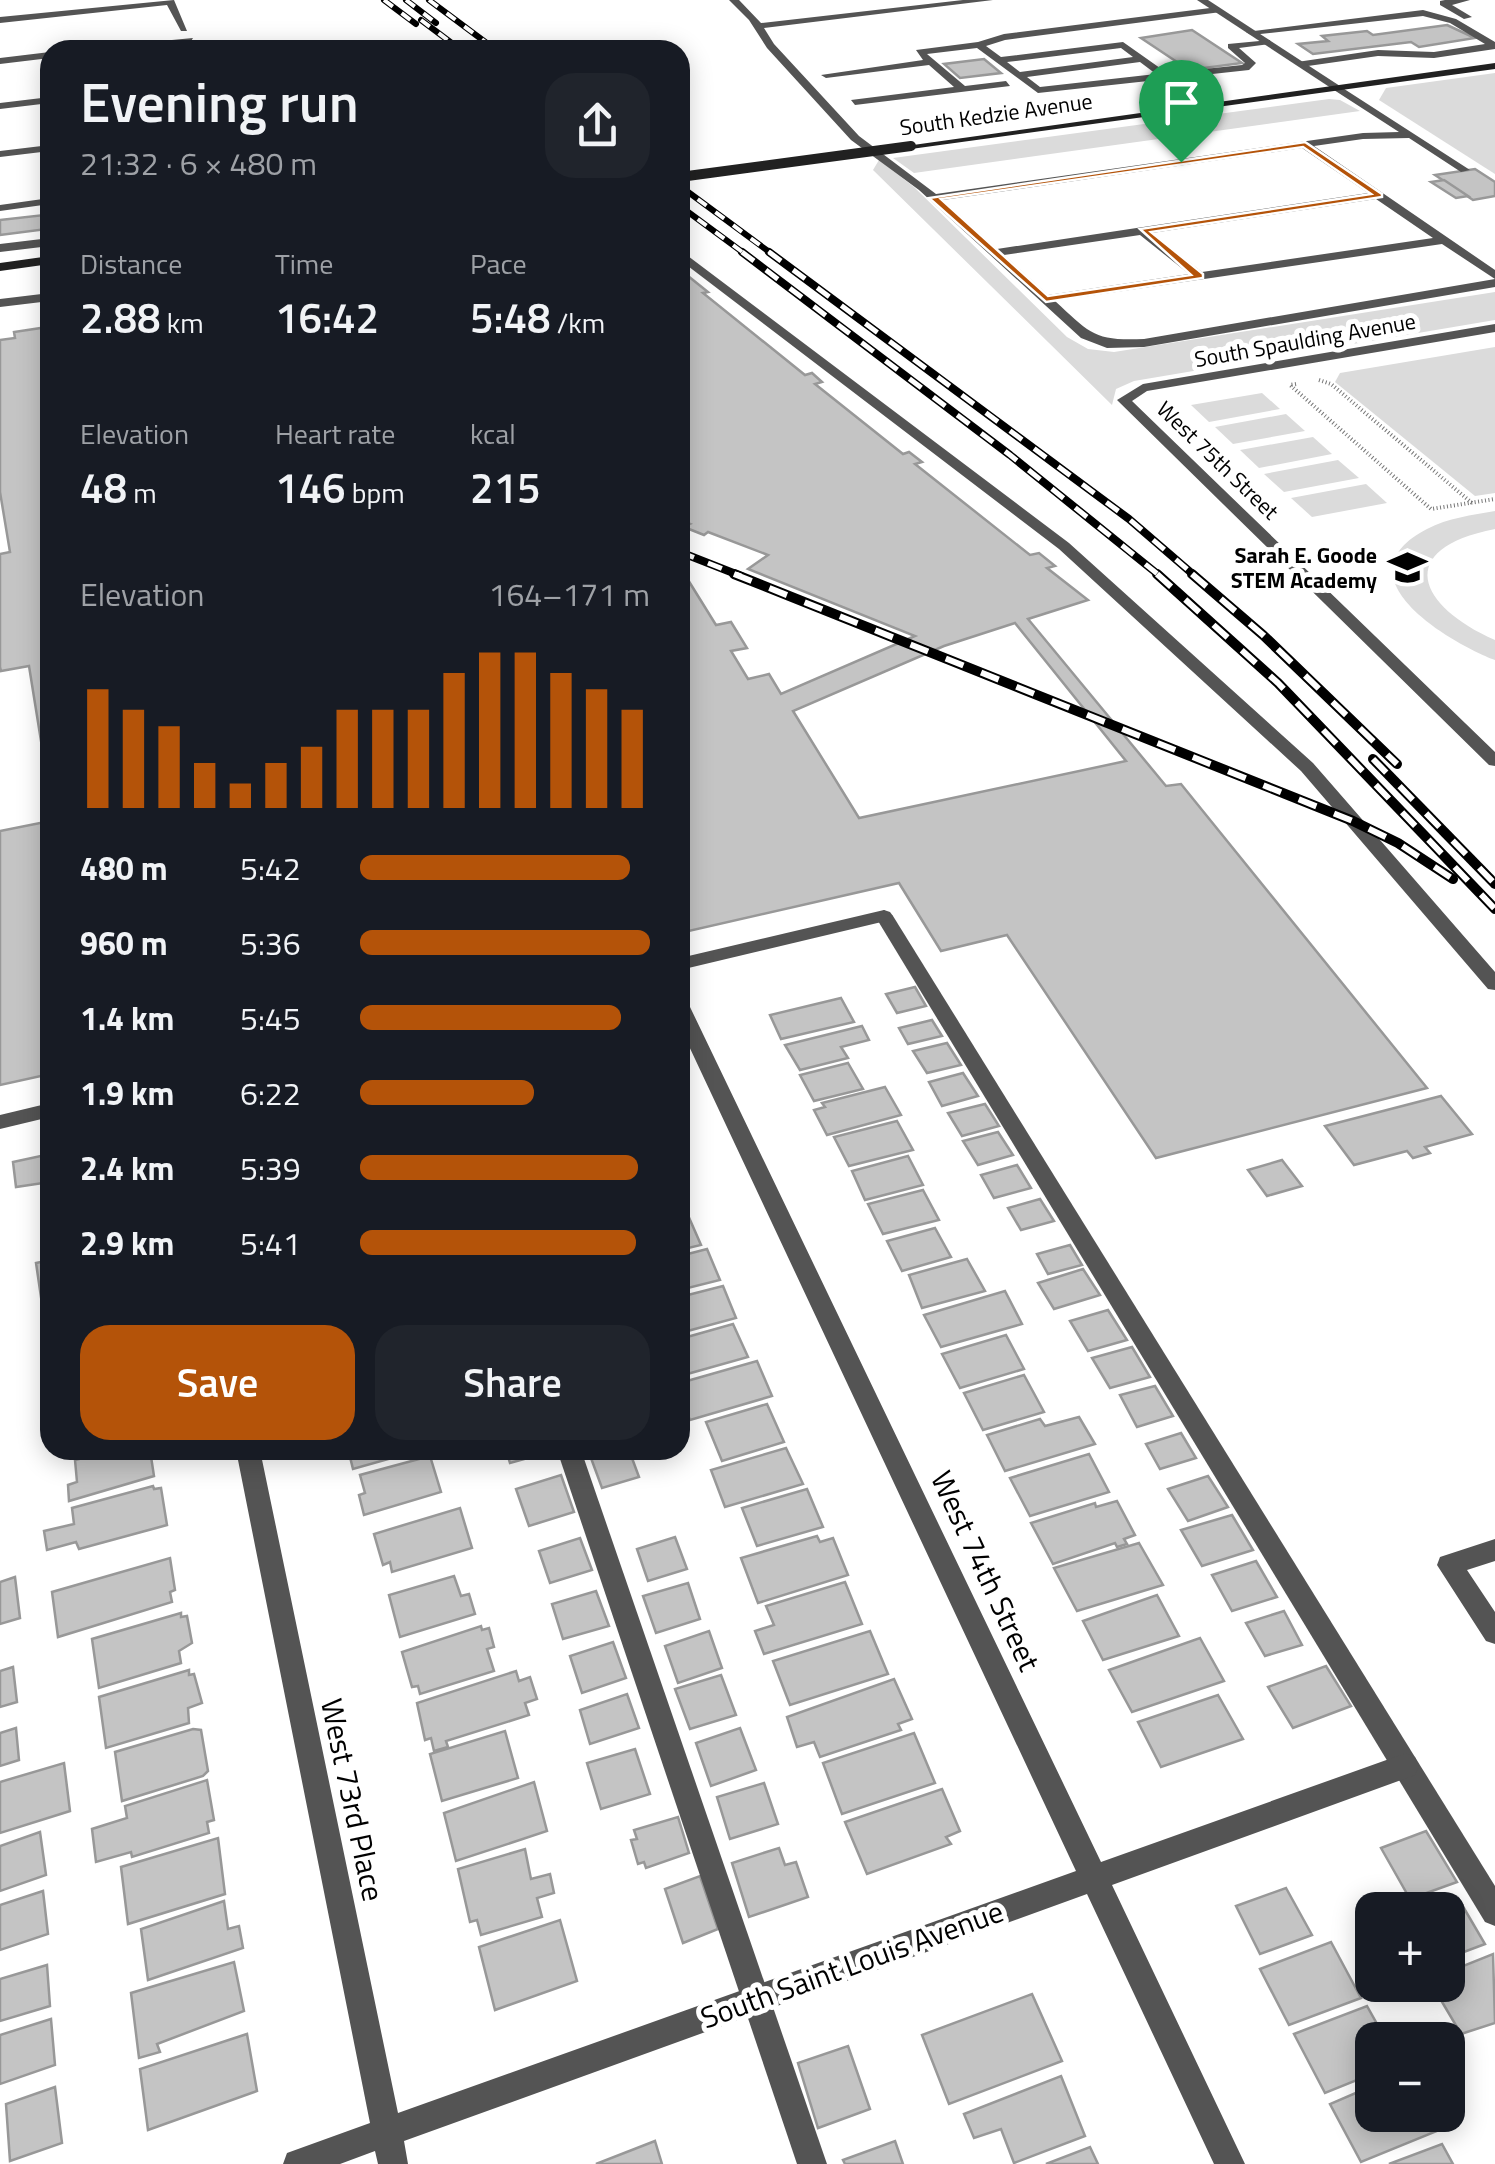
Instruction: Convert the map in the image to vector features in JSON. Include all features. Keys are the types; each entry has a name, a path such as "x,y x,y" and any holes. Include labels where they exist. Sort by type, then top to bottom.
{"main road":[{"name":"South Kedzie Avenue","path":"690,176 1495,66"},
{"path":"0,267 40,261"}],"street":[{"path":"734,0 770,46 855,138 934,198 1085,335 1107,344 1144,343 1495,284"},
{"path":"758,26 988,0"},
{"path":"1202,0 1465,170"},
{"path":"1465,0 1444,3 1495,33"},
{"path":"0,20 170,1 184,29"},
{"path":"962,89 918,52 979,46 1004,36 1218,10"},
{"path":"1251,32 1423,14 1453,21 1494,46 1434,54 1378,53 1301,64"},
{"path":"979,46 1038,90 1245,68 1252,63 1231,46 1267,42"},
{"path":"998,60 1123,46 1166,77"},
{"path":"0,61 40,57"},
{"path":"1017,75 1142,59"},
{"path":"826,75 930,62"},
{"path":"855,102 1006,84"},
{"path":"0,106 40,101"},
{"path":"934,198 1305,144 1410,135"},
{"path":"1305,144 1495,275"},
{"path":"0,154 40,149"},
{"path":"994,253 1379,196"},
{"path":"0,208 40,203"},
{"path":"1144,230 1199,276"},
{"path":"1046,300 1443,240"},
{"path":"0,248 40,243"},
{"path":"690,262 1064,546 1307,767 1495,984"},
{"path":"0,304 40,298"},
{"name":"South Spaulding Avenue","path":"1124,400 1143,388 1495,328"},
{"name":"West 75th Street","path":"1124,400 1495,761"},
{"path":"690,962 884,916 1495,1912"},
{"name":"West 74th Street","path":"690,1028 1230,2164"},
{"path":"0,1122 40,1112"},
{"name":"West 73rd Place","path":"250,1460 393,2164"},
{"path":"572,1460 812,2164"},
{"path":"1495,1550 1449,1565 1495,1632"},
{"name":"South Saint Louis Avenue","path":"298,2164 1406,1766"}],"path":[{"path":"1313,381 1331,384 1472,503"},
{"path":"1302,383 1290,385 1431,509 1495,499"}],"shaded area":[{"path":"1495,73 1495,174 1379,100 1386,88"},
{"path":"1340,100 1360,111 914,173 893,158"},
{"path":"879,160 914,187 1067,337 1088,349 1114,352 1495,292 1495,320 1134,381 1116,389 1112,405 873,170"},
{"path":"1495,347 1495,493 1475,496 1335,382 1340,373"},
{"path":"1262,393 1280,409 1209,422 1191,405"},
{"path":"1286,414 1305,431 1233,444 1215,427"},
{"path":"1313,437 1332,454 1259,468 1240,450"},
{"path":"1338,460 1359,478 1284,492 1264,474"},
{"path":"1366,484 1387,503 1312,517 1291,498"},
{"path":"1495,511 1495,529 1463,538 1441,550 1430,564 1428,579 1434,595 1448,611 1495,640 1495,660 1429,623 1396,586 1393,567 1402,547 1427,529"}],"building":[{"path":"1447,25 1475,38 1419,47 1411,42 1313,54 1298,44 1328,41 1322,36 1367,31 1373,35"},
{"path":"1192,30 1242,63 1189,70 1141,38"},
{"path":"984,59 1001,73 960,78 944,64"},
{"path":"1475,169 1495,182 1495,196 1473,200 1435,175"},
{"path":"1444,180 1468,196 1456,198 1431,182"},
{"path":"40,215 40,230 0,235 0,220"},
{"path":"690,278 708,292 703,293 805,375 812,373 822,382 815,384 903,454 909,452 922,462 915,464 1030,555 1039,553 1055,566 1047,568 1088,600 1028,619 1166,786 1181,784 1427,1088 1156,1158 1007,935 941,951 899,883 690,931 690,583 716,625 731,622 747,648 731,651 748,679 769,674 781,694 915,636 748,569 768,555 708,532 704,535 690,529","holes":["1015,623 1126,761 859,818 793,711 944,646"]},
{"path":"40,328 40,735 29,666 1,671 0,667 0,554 10,552 0,492 0,340 15,338 14,332"},
{"path":"40,823 40,1076 0,1085 0,831"},
{"path":"915,987 926,1006 897,1013 886,994"},
{"path":"841,998 854,1022 781,1039 770,1015"},
{"path":"932,1020 942,1036 908,1044 899,1028"},
{"path":"862,1026 869,1040 841,1047 848,1058 800,1070 785,1045"},
{"path":"947,1043 961,1065 927,1073 913,1051"},
{"path":"848,1063 863,1089 814,1101 800,1075"},
{"path":"963,1073 978,1096 942,1106 929,1082"},
{"path":"885,1087 901,1115 827,1135 814,1110 825,1107 822,1103"},
{"path":"1441,1096 1472,1134 1425,1147 1430,1153 1413,1158 1407,1151 1354,1165 1325,1126"},
{"path":"985,1104 999,1126 962,1136 948,1113"},
{"path":"897,1121 913,1150 849,1166 834,1137"},
{"path":"998,1132 1013,1155 978,1165 963,1141"},
{"path":"40,1156 40,1183 16,1187 13,1162"},
{"path":"908,1156 923,1185 865,1200 852,1171"},
{"path":"1282,1160 1302,1186 1267,1196 1248,1170"},
{"path":"1017,1165 1031,1188 994,1198 981,1175"},
{"path":"923,1190 939,1220 883,1234 868,1204"},
{"path":"1040,1199 1054,1221 1021,1230 1008,1208"},
{"path":"690,1220 701,1245 690,1248"},
{"path":"935,1228 951,1257 902,1271 887,1241"},
{"path":"1070,1245 1082,1265 1048,1274 1037,1254"},
{"path":"707,1249 720,1280 690,1288 690,1253"},
{"path":"967,1259 985,1291 922,1308 909,1275"},
{"path":"1083,1269 1100,1295 1054,1309 1038,1283"},
{"path":"723,1286 736,1318 690,1330 690,1294"},
{"path":"1005,1291 1022,1324 941,1347 924,1315"},
{"path":"1108,1310 1127,1340 1088,1351 1070,1321"},
{"path":"733,1324 748,1357 690,1373 690,1336"},
{"path":"1006,1335 1024,1369 960,1388 942,1354"},
{"path":"1132,1347 1150,1377 1110,1388 1092,1358"},
{"path":"757,1361 772,1396 690,1420 690,1380"},
{"path":"1024,1375 1044,1412 983,1430 964,1393"},
{"path":"1155,1386 1173,1416 1137,1427 1120,1395"},
{"path":"767,1404 784,1442 722,1461 706,1422"},
{"path":"1079,1417 1095,1444 1005,1471 987,1435 1040,1419 1045,1426"},
{"path":"1181,1433 1196,1458 1160,1469 1146,1444"},
{"path":"786,1448 803,1484 725,1507 711,1470"},
{"path":"1089,1454 1109,1492 1030,1516 1010,1478"},
{"path":"75,1460 152,1460 154,1476 69,1501 68,1485 77,1482"},
{"path":"351,1460 385,1460 353,1469"},
{"path":"415,1460 431,1460 441,1492 364,1515 359,1495 365,1493 360,1475"},
{"path":"592,1460 633,1460 639,1477 602,1488"},
{"path":"561,1475 574,1512 529,1526 516,1489"},
{"path":"1208,1476 1228,1507 1188,1521 1168,1489"},
{"path":"153,1486 161,1488 167,1525 79,1549 76,1542 47,1550 44,1531 74,1524 72,1508"},
{"path":"807,1489 823,1527 757,1546 742,1508"},
{"path":"1117,1501 1135,1535 1124,1539 1127,1544 1117,1547 1115,1543 1053,1564 1031,1523 1095,1503 1096,1507"},
{"path":"460,1508 472,1548 392,1572 390,1562 383,1565 374,1534"},
{"path":"1232,1515 1253,1550 1202,1566 1181,1530"},
{"path":"817,1536 820,1542 833,1538 848,1575 758,1603 741,1558"},
{"path":"675,1537 687,1569 648,1581 637,1549"},
{"path":"580,1538 592,1570 550,1583 539,1551"},
{"path":"1139,1543 1163,1585 1077,1611 1054,1568"},
{"path":"170,1558 175,1590 170,1592 172,1602 58,1637 52,1592"},
{"path":"1256,1561 1277,1597 1232,1611 1212,1575"},
{"path":"454,1576 461,1596 469,1594 475,1614 400,1637 389,1595"},
{"path":"15,1577 20,1618 0,1624 0,1582"},
{"path":"845,1582 862,1624 764,1654 755,1631 774,1625 766,1606"},
{"path":"688,1583 700,1619 656,1633 643,1596"},
{"path":"596,1591 609,1626 563,1639 552,1604"},
{"path":"1157,1595 1179,1636 1103,1660 1083,1621"},
{"path":"1284,1611 1302,1645 1265,1656 1246,1623"},
{"path":"181,1613 181,1617 187,1616 192,1643 179,1651 181,1663 99,1688 92,1639"},
{"path":"481,1626 482,1630 489,1628 494,1647 487,1649 494,1671 420,1694 418,1686 412,1687 402,1652"},
{"path":"709,1631 722,1668 678,1683 665,1646"},
{"path":"870,1631 888,1674 790,1705 773,1661"},
{"path":"1200,1638 1224,1681 1132,1712 1109,1670"},
{"path":"613,1642 626,1678 582,1693 570,1656"},
{"path":"1326,1666 1351,1706 1293,1728 1268,1687"},
{"path":"13,1667 17,1702 0,1707 0,1671"},
{"path":"189,1670 189,1675 194,1674 202,1703 188,1708 189,1723 106,1748 99,1697"},
{"path":"516,1671 519,1681 530,1677 537,1699 525,1703 529,1715 446,1741 448,1747 434,1751 431,1738 425,1740 417,1703"},
{"path":"721,1675 736,1715 690,1729 675,1689"},
{"path":"894,1679 912,1719 898,1724 901,1730 820,1757 814,1742 797,1747 787,1717"},
{"path":"627,1694 639,1728 590,1744 580,1710"},
{"path":"1218,1695 1243,1739 1161,1767 1138,1722"},
{"path":"16,1728 19,1760 0,1766 0,1733"},
{"path":"740,1728 756,1770 711,1786 696,1743"},
{"path":"201,1730 208,1771 203,1776 122,1801 115,1752"},
{"path":"505,1731 518,1778 442,1801 430,1754"},
{"path":"914,1733 935,1783 842,1814 823,1763"},
{"path":"635,1749 650,1794 601,1809 587,1763"},
{"path":"64,1763 70,1811 0,1833 0,1782"},
{"path":"207,1780 214,1820 207,1822 209,1833 132,1857 131,1852 96,1862 92,1829 127,1818 125,1806"},
{"path":"534,1782 547,1831 456,1861 444,1813"},
{"path":"764,1783 778,1824 730,1839 717,1797"},
{"path":"942,1789 960,1831 946,1837 951,1844 867,1874 845,1822"},
{"path":"678,1817 689,1853 646,1868 644,1862 638,1864 631,1840 637,1839 634,1830"},
{"path":"1426,1831 1457,1882 1429,1892 1406,1892 1381,1848"},
{"path":"40,1832 46,1875 0,1891 0,1846"},
{"path":"218,1838 225,1894 128,1924 121,1867"},
{"path":"779,1848 785,1865 796,1862 808,1897 749,1917 732,1863"},
{"path":"525,1849 531,1879 550,1874 554,1893 537,1898 542,1917 481,1935 477,1920 470,1922 458,1869"},
{"path":"700,1876 718,1929 683,1943 665,1889"},
{"path":"1286,1888 1312,1935 1260,1954 1236,1906"},
{"path":"43,1891 48,1934 0,1950 0,1905"},
{"path":"224,1901 228,1929 239,1926 243,1948 148,1980 141,1929"},
{"path":"1465,1910 1485,1944 1465,1952"},
{"path":"560,1920 577,1981 495,2010 479,1947"},
{"path":"1331,1942 1355,1987 1355,2000 1289,2025 1260,1969"},
{"path":"1493,1954 1495,2023 1465,2033 1465,2022 1454,2022 1442,2002 1465,2002 1465,1965"},
{"path":"234,1962 244,2011 157,2044 160,2052 139,2058 131,1993"},
{"path":"47,1965 50,2006 0,2021 0,1979"},
{"path":"1032,1994 1062,2061 949,2104 922,2035"},
{"path":"1367,2006 1376,2022 1355,2022 1355,2081 1325,2093 1294,2034"},
{"path":"51,2019 55,2065 0,2084 0,2035"},
{"path":"247,2034 257,2091 148,2130 140,2069"},
{"path":"848,2046 870,2109 818,2128 798,2063"},
{"path":"1061,2076 1085,2136 1014,2163 1001,2129 974,2138 964,2114"},
{"path":"55,2087 62,2143 10,2161 6,2104"},
{"path":"1355,2093 1355,2132 1435,2132 1361,2162 1330,2104"},
{"path":"655,2141 662,2164 596,2164"},
{"path":"895,2141 903,2164 845,2164 843,2160"},
{"path":"1442,2144 1453,2164 1389,2164"},
{"path":"1090,2147 1098,2164 1046,2164"}],"railway":[{"path":"384,0 416,24"},
{"path":"406,0 436,23"},
{"path":"429,0 483,40"},
{"path":"421,20 448,40"},
{"path":"690,193 772,254"},
{"path":"690,213 745,254"},
{"path":"742,252 1010,455 1160,576"},
{"path":"769,252 1129,519 1195,576"},
{"path":"690,556 741,576"},
{"path":"734,574 1353,821 1398,843 1453,879"},
{"path":"1157,574 1278,683 1495,909"},
{"path":"1192,574 1263,635 1397,764"},
{"path":"1373,759 1495,884"}],"place":[{"name":"Sarah E. Goode STEM Academy","path":"1407,568"}],"route":[{"path":"1305,144 1379,196 1144,230 1199,276 1046,300 934,198 1057,180 1181,162 1305,144"}]}
